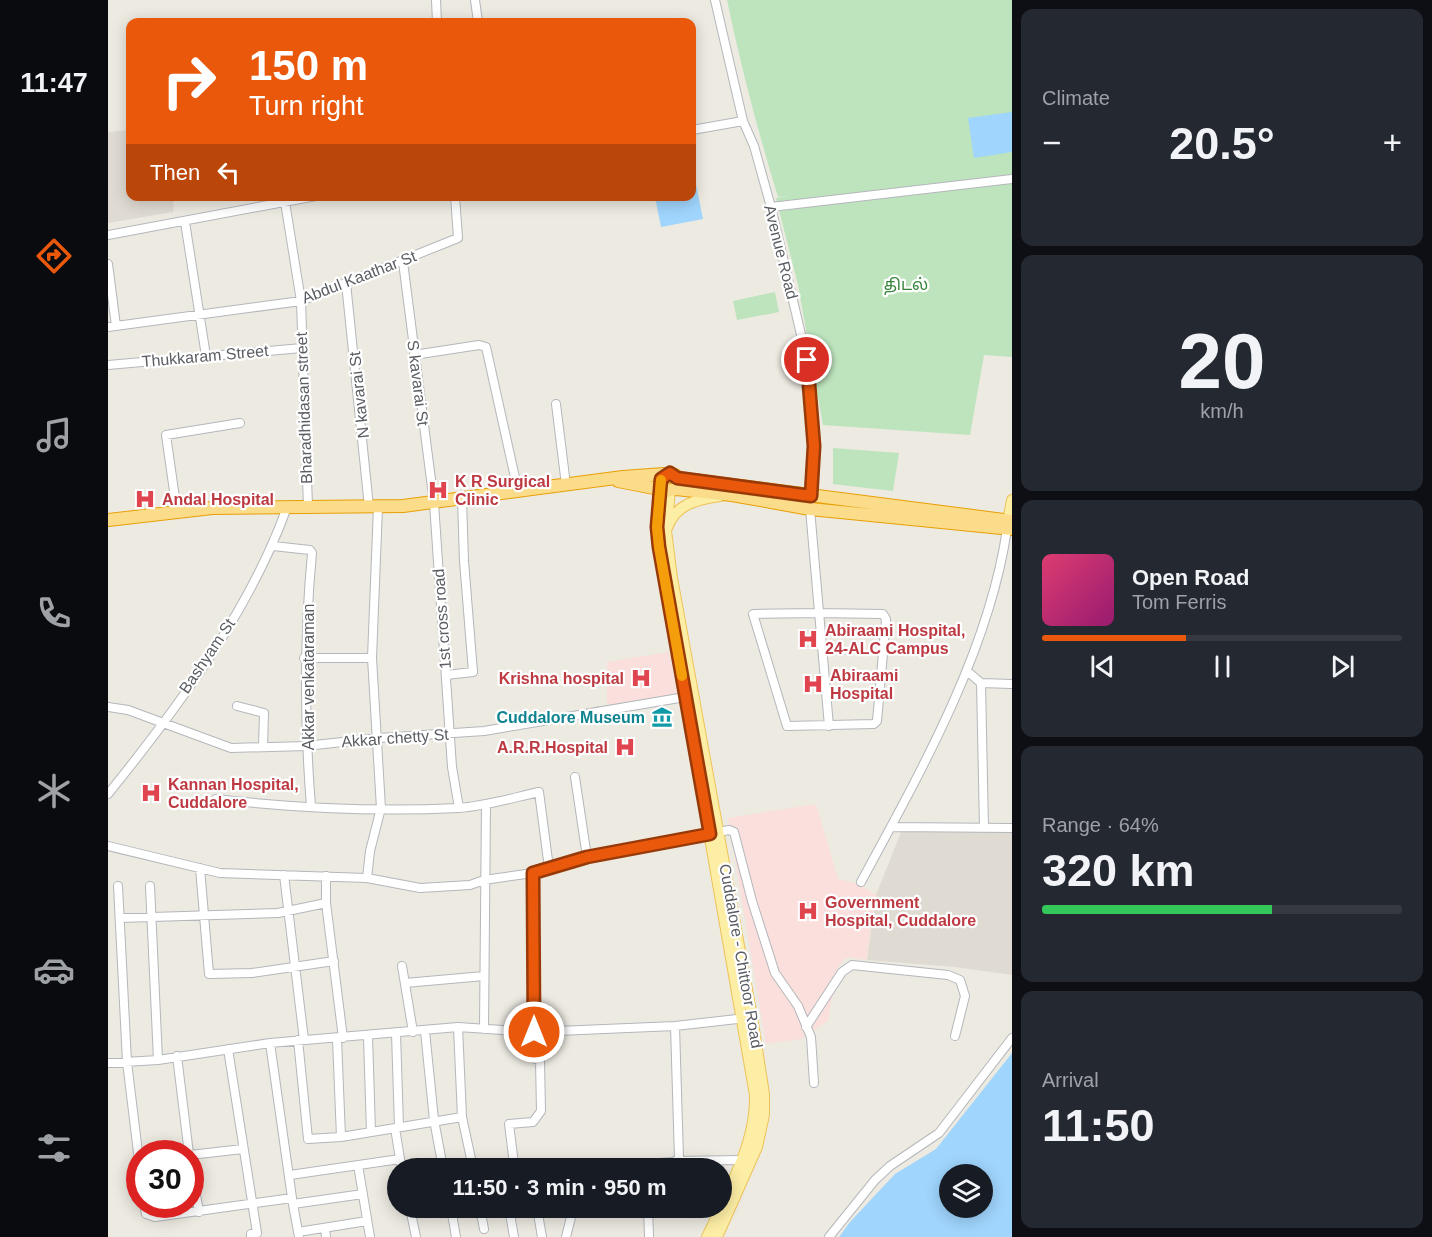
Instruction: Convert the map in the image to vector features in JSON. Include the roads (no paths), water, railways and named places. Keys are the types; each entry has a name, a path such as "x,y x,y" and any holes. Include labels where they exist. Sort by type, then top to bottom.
{"highway":[{"path":"614,480 641,486 667,485 732,495 810,502"},
{"path":"108,520 212,508 374,507 434,503 614,480 1010,525"}],"main road":[{"name":"Cuddalore - Chittoor Road","path":"667,485 662,529 747,1018 752,1070 755,1118 747,1161 717,1237"},
{"path":"641,486 654,504 662,529"},
{"path":"662,529 686,505 699,499 732,495"},
{"path":"1010,525 1012,501"},
{"name":"Cuddalore - Chittoor Road","path":"732,1188 747,1161"},
{"name":"Cuddalore - Chittoor Road","path":"707,1237 716,1218"}],"street":[{"path":"436,0 437,18"},
{"path":"476,0 478,18"},
{"name":"Avenue Road","path":"715,0 743,121 754,146 771,207 807,360 814,446 810,502 817,613 829,726"},
{"path":"696,129 743,121"},
{"path":"771,207 1012,179"},
{"path":"108,235 290,201"},
{"name":"Abdul Kaathar St","path":"112,326 301,301 458,238 455,201"},
{"name":"Bharadhidasan street","path":"285,202 301,301 308,507"},
{"path":"185,222 206,356"},
{"name":"S kavarai St","path":"403,262 434,503"},
{"path":"108,264 112,326"},
{"name":"N kavarai St","path":"346,283 374,507 372,658 379,738 381,808 369,851 367,878"},
{"path":"414,355 479,345 486,347 518,491"},
{"name":"Thukkaram Street","path":"108,365 302,348"},
{"path":"556,404 566,485"},
{"path":"177,512 166,435 240,423"},
{"path":"446,675 473,672 464,561 462,499"},
{"name":"1st cross road","path":"434,503 450,734 459,808"},
{"name":"Bashyam St","path":"108,794 220,642 273,546 287,507"},
{"path":"861,882 891,827 967,671 1010,525"},
{"name":"Akkar venkataraman","path":"273,546 310,550 312,553 304,658 306,746 311,806"},
{"path":"817,613 883,614 886,619 877,721 866,725 787,726 753,621 753,614 817,613"},
{"path":"304,658 372,658"},
{"path":"967,671 981,683 1012,684"},
{"path":"981,683 984,828"},
{"name":"Akkar chetty St","path":"108,707 128,710 231,748 306,746 379,738 484,731 690,696"},
{"path":"237,705 264,713 264,747"},
{"path":"575,777 587,857"},
{"path":"216,799 311,806 459,808 539,792 549,868"},
{"path":"484,1029 486,804"},
{"path":"891,827 1012,828"},
{"path":"108,846 220,873 367,878 420,888 470,885 484,880 533,873 587,857 729,830 734,832 739,844 752,902 775,973 798,1006 811,1037 814,1083"},
{"path":"200,868 209,974 252,973 334,960"},
{"path":"513,1158 509,1124 533,1122 541,1112 540,1061 527,1054 531,1031 533,873"},
{"path":"284,875 296,965 305,1135 313,1140 341,1137 462,1117"},
{"path":"326,876 326,903 334,960 340,1039 341,1137"},
{"path":"118,886 127,1062 136,1140"},
{"path":"150,886 158,1060"},
{"path":"120,918 278,913 326,903"},
{"path":"806,1027 842,972 852,965 948,975 960,980 965,996 955,1036"},
{"path":"402,966 412,1032"},
{"path":"405,983 484,976"},
{"path":"108,1063 158,1060 270,1043 458,1028 531,1031 675,1026 747,1018"},
{"path":"675,1026 680,1154 678,1158"},
{"path":"458,1028 462,1117 471,1158"},
{"path":"425,1031 434,1120 441,1158"},
{"path":"396,1033 397,1128 400,1158"},
{"path":"368,1036 371,1132"},
{"path":"829,1237 875,1180 890,1166 939,1132 1012,1038"},
{"path":"270,1043 298,1235 326,1232 367,1221"},
{"path":"228,1049 251,1204 253,1235"},
{"path":"177,1056 188,1140"},
{"path":"204,1153 243,1149"},
{"path":"290,1175 387,1161"},
{"path":"732,1161 747,1161"},
{"path":"358,1166 370,1237"},
{"path":"204,1211 251,1204 363,1194"},
{"path":"412,1218 416,1237"},
{"path":"452,1218 456,1237"},
{"path":"482,1218 484,1229"},
{"path":"511,1218 514,1237"},
{"path":"539,1218 542,1237"},
{"path":"566,1237 571,1218"},
{"path":"648,1218 649,1237"}],"water":[{"path":"1012,112 1012,152 974,158 968,118"},
{"path":"696,184 703,219 661,227 656,201 696,201"},
{"path":"1012,1053 1012,1237 839,1237 895,1174 936,1149"}],"place":[{"name":"K R Surgical Clinic","path":"438,490"},
{"name":"Andal Hospital","path":"145,499"},
{"name":"Abiraami Hospital, 24-ALC Campus","path":"808,639"},
{"name":"Krishna hospital","path":"641,678"},
{"name":"Abiraami Hospital","path":"813,684"},
{"name":"Cuddalore Museum","path":"662,717"},
{"name":"A.R.R.Hospital","path":"625,747"},
{"name":"Kannan Hospital, Cuddalore","path":"151,793"},
{"name":"Government Hospital, Cuddalore","path":"808,911"}],"park label":[{"name":"திடல்","path":"906,284"}]}
